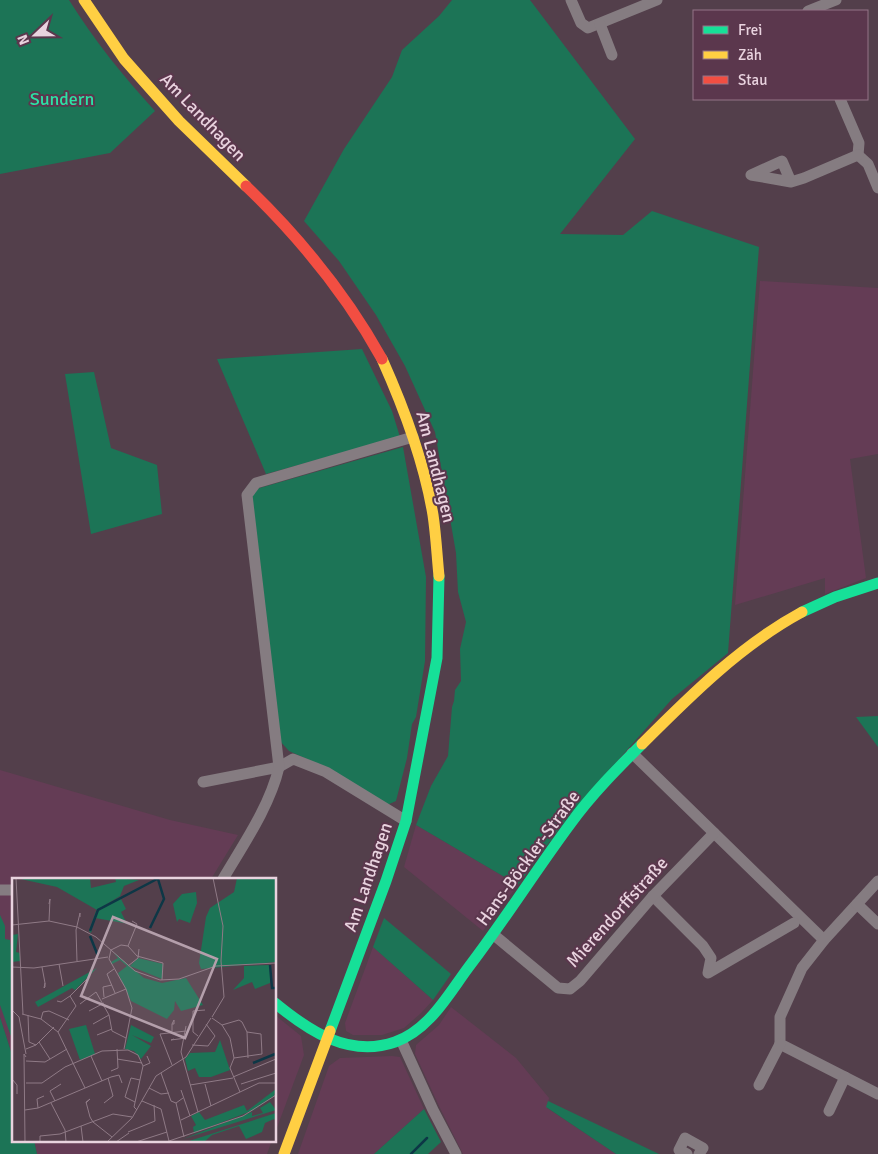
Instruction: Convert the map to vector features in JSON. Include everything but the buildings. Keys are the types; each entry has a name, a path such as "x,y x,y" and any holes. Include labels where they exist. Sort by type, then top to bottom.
{"street":[{"name":"Am Landhagen","path":"84,0 124,59 179,121 278,216 334,282 356,314 382,358 402,403 413,437 433,515 439,577 438,649 426,729 406,820 386,881 284,1154"},
{"path":"572,0 581,23 588,28 656,0"},
{"path":"811,10 836,0"},
{"path":"600,24 612,54"},
{"path":"840,100 859,144 858,155"},
{"path":"791,182 858,155"},
{"path":"858,155 868,164 878,188"},
{"path":"224,878 275,785 279,767 248,495 256,483 413,437"},
{"name":"Hans-Böckler-Straße","path":"326,1040 354,1046 378,1046 401,1040 417,1030 432,1016 494,935 574,820 632,753 690,697 762,636 799,614 851,591 878,583"},
{"path":"632,753 824,940"},
{"path":"203,782 279,767 293,759 326,772 406,820"},
{"name":"Mierendorffstraße","path":"494,935 558,988 570,989 653,896 714,834"},
{"path":"759,1085 780,1044 780,1017 802,968 824,940 878,881"},
{"path":"653,896 702,946 711,958 708,973 794,924"},
{"path":"857,904 878,924"},
{"path":"276,1004 296,1021 326,1040"},
{"path":"401,1040 433,1110 456,1154"},
{"path":"780,1044 878,1094"},
{"path":"829,1110 845,1077"},
{"path":"687,1154 679,1150 685,1138 703,1148 702,1153"}],"shaded area":[{"path":"760,281 878,288 878,454 850,459 866,578 825,594 825,578 735,605"},
{"path":"0,770 170,820 238,835 212,878 12,878 12,1055 0,1017"},
{"path":"416,825 518,885 483,931 404,867"},
{"path":"373,947 433,1000 404,1028 382,1035 353,1035 346,1031 345,1023"},
{"path":"451,1007 516,1058 549,1098 547,1108 616,1154 463,1154 415,1054 416,1045 439,1025"},
{"path":"276,1016 301,1036 304,1055 276,1130"},
{"path":"400,1057 424,1109 374,1154 298,1154 329,1066 340,1058"},
{"path":"34,1142 271,1142 267,1154 37,1154"}],"green space":[{"name":"Sundern","path":"0,0 69,0 109,57 155,111 110,153 0,174"},
{"path":"452,0 530,0 635,139 560,234 623,235 652,211 759,247 728,653 672,699 568,817 518,885 416,825 431,786 448,756 452,707 455,690 461,681 460,649 466,622 458,592 456,553 435,432 405,366 376,315 339,261 304,221 344,149 392,77 402,50 439,16"},
{"path":"362,349 392,411 400,437 266,474 217,359"},
{"path":"94,372 111,448 157,465 162,514 91,534 65,374"},
{"path":"403,447 426,577 425,661 416,717 412,724 407,758 396,801 387,805 329,769 289,751 280,741 252,497 256,489"},
{"path":"878,716 878,747 856,717"},
{"path":"0,915 5,926 5,939 10,940 12,955 12,1039 0,1005"},
{"path":"384,918 451,974 433,1000 373,947"},
{"path":"0,1017 12,1055 12,1142 34,1142 37,1154 0,1154"},
{"path":"548,1101 659,1154 616,1154 546,1107"},
{"path":"424,1109 441,1142 428,1154 374,1154"}],"waterway":[{"path":"411,1154 427,1138"}],"traffic: fast":[{"path":"330,1031 386,881 406,821 437,658 439,576"},
{"path":"802,612 835,597 878,583"},
{"path":"276,1004 316,1032 330,1039 362,1047 395,1042 418,1029 437,1011 579,812 642,744"}],"traffic: slow":[{"path":"84,0 124,59 179,121 246,186"},
{"path":"382,359 398,396 419,455 433,515 439,576"},
{"path":"642,744 698,689 737,655 802,612"},
{"path":"284,1154 330,1031"}],"traffic: jam":[{"path":"246,186 285,225 320,267 353,312 382,359"}]}
